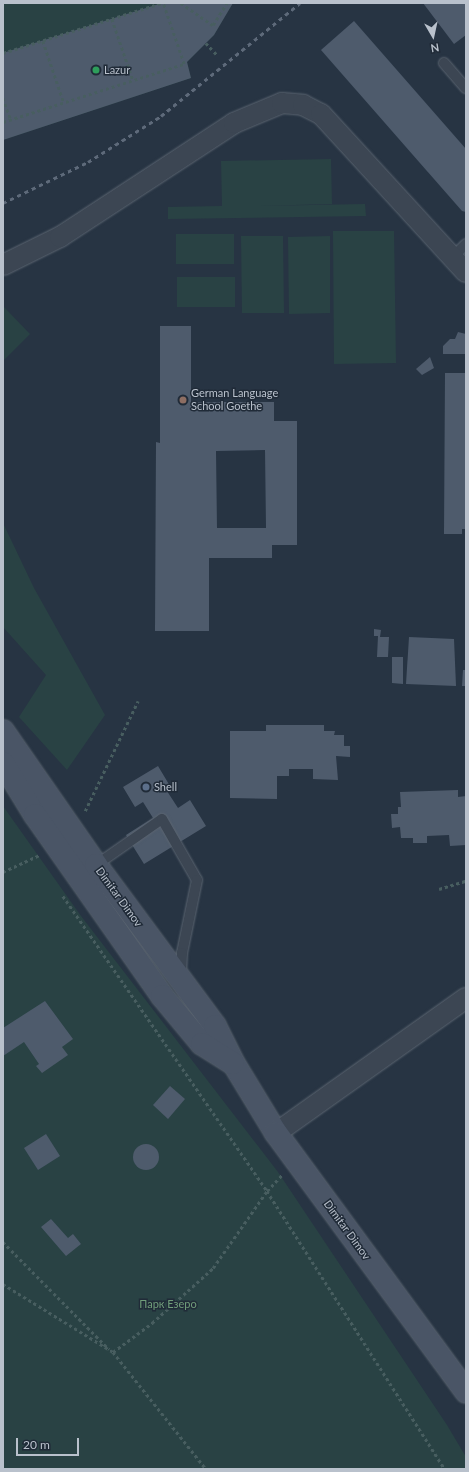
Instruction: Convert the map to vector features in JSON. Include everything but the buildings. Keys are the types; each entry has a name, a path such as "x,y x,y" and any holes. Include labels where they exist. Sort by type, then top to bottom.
{"main road":[{"name":"Dimitar Dimov","path":"3,730 96,865 180,981 215,1026 234,1064 276,1133 466,1392"},
{"name":"Dimitar Dimov","path":"3,763 35,815 162,996 202,1044 234,1064"}],"street":[{"path":"3,265 60,237 234,123 282,103 303,105 321,114 460,250 466,272"},
{"path":"276,1133 466,998"}],"lane":[{"path":"444,63 466,88"},
{"path":"96,865 162,820 196,880 182,953 180,981"}],"path":[{"path":"3,54 163,3 184,64 3,122"},
{"path":"181,3 213,25 227,3"},
{"path":"112,19 133,80"},
{"path":"43,41 64,103"},
{"path":"206,43 217,55"},
{"path":"3,98 10,120"},
{"path":"84,814 138,701"},
{"path":"35,849 43,862"},
{"path":"3,872 39,855 45,854"},
{"path":"439,889 466,882"},
{"path":"62,894 77,919 267,1191 446,1469"},
{"path":"113,1352 152,1323 213,1268 267,1191 296,1161"},
{"path":"3,1242 113,1352 206,1469"},
{"path":"3,1284 113,1352"}],"green space":[{"name":"Lazur","path":"3,3 233,3 214,35 187,62 191,78 3,140"},
{"path":"331,159 332,204 257,206 365,204 366,216 168,219 168,207 222,206 221,161"},
{"path":"333,231 394,231 396,363 334,364"},
{"path":"176,234 234,234 234,264 176,264"},
{"path":"241,236 283,236 284,313 242,313"},
{"path":"330,236 330,313 289,314 288,237"},
{"path":"177,277 235,277 235,307 177,307"},
{"path":"3,306 30,334 3,361"},
{"path":"3,523 34,588 105,715 67,770 19,717 46,675 3,627"},
{"name":"Парк Езеро","path":"3,806 81,916 278,1172 447,1425 466,1457 466,1469 3,1469"}],"railway":[{"path":"3,203 88,162 161,116 300,3"}],"place":[{"name":"Lazur","path":"96,70"},
{"name":"German Language School Goethe","path":"183,400"},
{"name":"Shell","path":"146,787"}]}
